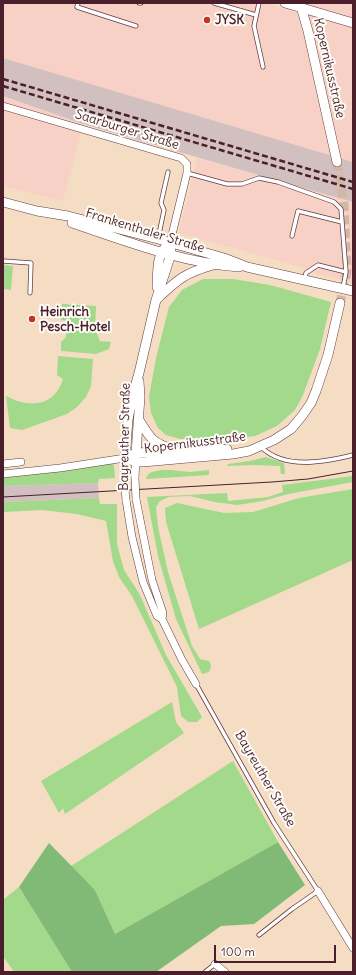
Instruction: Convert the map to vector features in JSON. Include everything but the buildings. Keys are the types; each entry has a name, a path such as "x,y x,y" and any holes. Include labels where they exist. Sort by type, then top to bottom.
{"street":[{"path":"285,3 300,5 353,23"},
{"name":"Kopernikusstraße","path":"300,5 337,162"},
{"name":"Saarburger Straße","path":"3,106 181,158 187,164 187,173"},
{"path":"170,242 187,173"},
{"name":"Frankenthaler Straße","path":"3,202 37,211 166,253 214,265 247,267"},
{"name":"Frankenthaler Straße","path":"37,211 68,216 170,242 224,258 247,267 353,291"},
{"name":"Bayreuther Straße","path":"170,242 166,253 139,373 132,397 128,420 124,478 132,537 144,582 157,616 162,619 182,660 196,684"},
{"path":"156,300 177,280 197,270 214,265"},
{"name":"Kopernikusstraße","path":"125,458 233,454 249,451 274,440 291,429 311,403 319,385 328,355 340,303"},
{"name":"Bayreuther Straße","path":"139,373 135,478 136,499 149,565 163,613 162,619"},
{"path":"138,420 150,438 159,445 177,452"},
{"name":"Kopernikusstraße","path":"136,458 177,452 260,446"},
{"path":"3,474 60,468 125,458"},
{"path":"3,464 21,462"},
{"name":"Bayreuther Straße","path":"318,891 353,948"},
{"path":"215,964 225,972"}],"lane":[{"path":"78,3 77,7 136,26"},
{"path":"214,3 256,15"},
{"path":"259,3 254,26 263,67"},
{"path":"158,239 164,210 161,203 168,172"},
{"path":"187,173 227,184 242,184 259,178 278,182 334,202 341,209 346,272 343,289"},
{"path":"292,236 298,211 342,222"},
{"path":"3,261 32,263 30,293"},
{"path":"304,280 306,272 318,265 346,272"},
{"path":"260,446 266,452 283,460 296,462 353,455"},
{"name":"Bayreuther Straße","path":"196,684 274,823 318,891"},
{"path":"259,935 318,891"},
{"path":"205,972 215,964"}],"shaded area":[{"path":"3,3 266,3 306,16 301,3 353,3 353,162 3,58"},
{"path":"3,58 353,162 353,202 83,124 3,96"},
{"path":"3,96 83,124 63,201 3,186"},
{"path":"197,158 353,202 353,283 179,233"},
{"path":"98,483 99,498 3,502 3,486"}],"green space":[{"path":"3,265 13,266 11,290 3,289"},
{"path":"203,279 233,279 270,285 331,302 320,349 303,395 295,410 277,426 255,436 233,439 180,439 166,435 158,428 151,413 149,397 156,358 169,307 182,290"},
{"path":"62,304 96,306 95,329 100,341 111,342 109,349 96,354 61,351 61,342 66,337 67,321 61,320"},
{"path":"58,356 93,359 91,386 86,397 77,407 67,414 22,430 10,428 6,396 19,402 29,403 48,400 57,392 63,379 57,375"},
{"path":"113,456 115,478 99,479 98,483 3,486 3,470 59,466"},
{"path":"266,457 284,463 285,474 281,474 280,466 227,466 228,464"},
{"path":"160,470 190,472 209,470 209,475 146,479 150,473"},
{"path":"353,476 353,482 237,505 190,496 169,497 160,501 156,507 158,527 168,572 192,646 200,659 209,661 211,665 210,671 202,674 176,619 158,556 147,497 227,493 228,501 268,497 283,492 282,485"},
{"path":"353,489 353,560 199,629 166,522 165,508 177,503 224,513 253,512 299,498"},
{"path":"99,498 100,504 117,504 117,544 124,570 139,593 166,655 202,717 197,722 188,722 181,716 177,687 132,596 119,577 113,561 106,521 77,514 42,510 3,512 3,502"},
{"path":"172,702 176,722 184,733 65,814 63,808 59,813 41,781"},
{"path":"233,761 278,842 115,934 95,890 71,866"},
{"path":"278,842 305,885 254,924 221,926 156,972 72,972 19,887 49,843 95,890 115,934"},
{"path":"19,887 72,972 14,972 3,956 3,900"}],"tunnel":[{"path":"337,162 344,205 347,271 340,303"}],"tram line":[{"path":"3,497 272,482 308,479 353,471"}],"railway":[{"path":"3,79 353,182"},
{"path":"3,86 353,189"}],"place":[{"name":"JYSK","path":"207,20"},
{"name":"Heinrich Pesch-Hotel","path":"32,319"}]}
